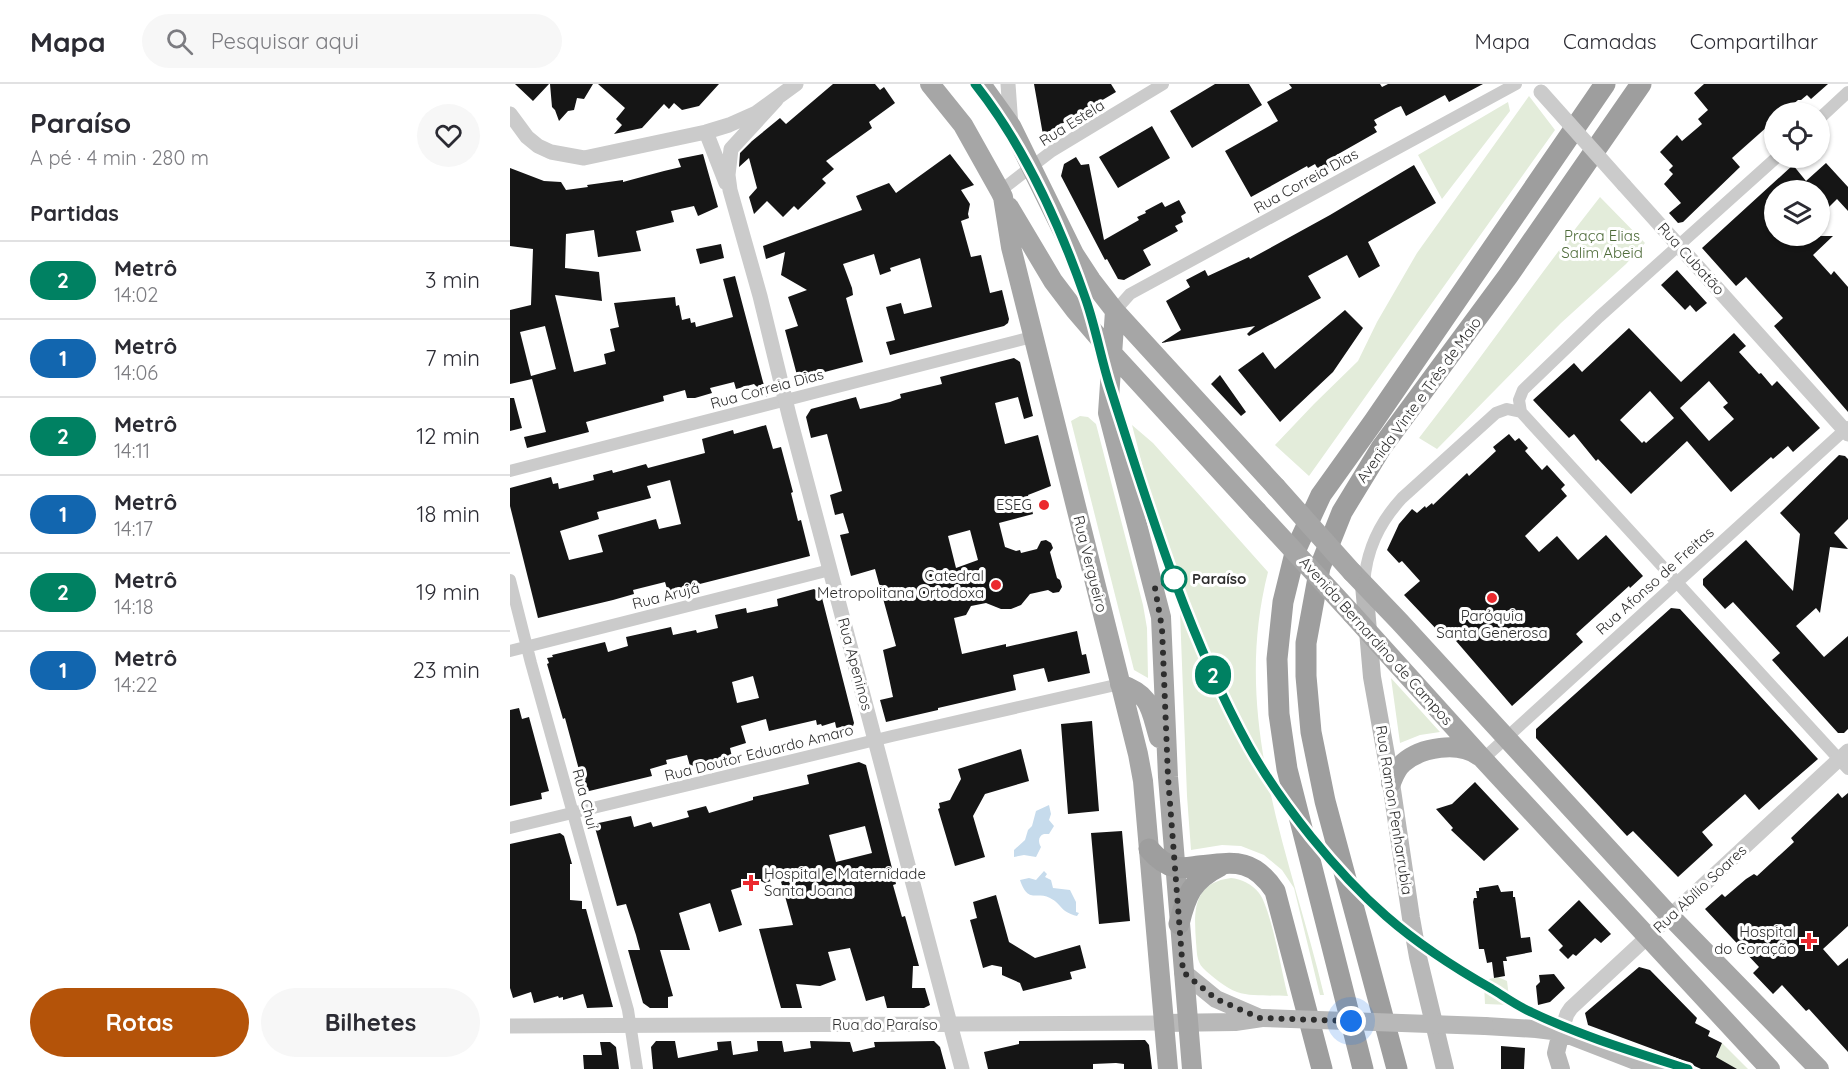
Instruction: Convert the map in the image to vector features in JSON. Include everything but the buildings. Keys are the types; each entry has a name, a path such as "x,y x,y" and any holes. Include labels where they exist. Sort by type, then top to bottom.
{"highway":[{"name":"Avenida Vinte e Três de Maio","path":"1364,1069 1287,769 1279,714 1277,659 1283,602 1296,549 1321,495 1605,84"},
{"name":"Avenida Vinte e Três de Maio","path":"1397,1069 1324,801 1311,732 1306,676 1306,643 1320,567 1342,512 1381,448 1508,276 1641,84"},
{"path":"1149,849 1159,859 1174,867 1242,864 1266,877 1275,891 1322,1069"},
{"path":"1179,924 1185,900 1193,886 1209,871 1224,864"}],"main road":[{"name":"Rua Vergueiro","path":"930,84 963,125 1001,194 1032,337 1120,684 1141,772 1168,1069"},
{"path":"981,84 1011,126 1074,254 1115,311 1108,413 1161,617 1174,867 1192,1069"},
{"name":"Avenida Bernardino de Campos","path":"1001,194 1053,281 1112,353 1770,1069"},
{"name":"Avenida Bernardino de Campos","path":"1115,311 1670,916 1819,1069"},
{"name":"Rua Ramon Penharrubia","path":"1358,578 1368,634 1373,686 1391,783 1418,957 1445,1069"},
{"path":"1120,684 1137,691 1146,698 1167,763"},
{"path":"1391,783 1395,771 1402,764 1410,758 1430,751 1448,748 1464,749 1483,759"},
{"path":"1183,972 1216,999 1261,1018 1485,1026 1561,1032 1656,1069"},
{"name":"Rua do Paraíso","path":"1163,1023 1235,1022 1261,1018"},
{"path":"1560,1069 1556,1053 1561,1032"}],"street":[{"path":"510,114 527,137 538,146 551,153 584,158 706,132 742,120 776,100 796,84"},
{"path":"1008,84 1011,126"},
{"name":"Rua Estela","path":"1001,194 1052,152 1163,84"},
{"name":"Rua Correia Dias","path":"1115,311 1130,294 1516,84"},
{"path":"1587,108 1593,84"},
{"name":"Rua Cubatão","path":"1538,88 1678,246 1847,430"},
{"path":"1830,109 1848,92"},
{"name":"Rua Apeninos","path":"776,100 731,149 728,175 730,190 760,296 785,400 962,1069"},
{"name":"Rua Apeninos","path":"706,132 723,178 730,190"},
{"path":"1765,168 1522,390 1519,400 1521,412 1845,760"},
{"name":"Rua Correia Dias","path":"510,471 1032,337"},
{"path":"1358,578 1379,528 1388,513 1402,498 1496,413 1507,409 1521,412"},
{"name":"Rua Afonso de Freitas","path":"1483,759 1847,430"},
{"name":"Rua Arujá","path":"510,651 830,570"},
{"name":"Rua Chuí","path":"510,580 628,1010 637,1069"},
{"name":"Rua Doutor Eduardo Amaro","path":"510,828 1120,684"},
{"name":"Rua Abílio Soares","path":"1561,1032 1571,1008 1845,760"},
{"name":"Rua do Paraíso","path":"510,1026 1163,1023"}],"green space":[{"path":"1529,96 1555,130 1309,476 1275,445 1358,361 1377,322 1417,253"},
{"path":"1508,102 1510,111 1442,199 1418,155"},
{"name":"Praça Elias Salim Abeid","path":"1600,197 1645,243 1626,264 1561,323 1437,449 1419,438 1554,257"},
{"path":"1080,416 1088,417 1096,424 1143,605 1147,628 1148,678 1134,670 1071,421"},
{"path":"1132,425 1153,443 1268,572 1258,627 1256,681 1260,734 1281,838 1324,995 1320,995 1294,888 1282,870 1264,855 1241,846 1222,845 1191,850 1180,612"},
{"path":"1391,678 1440,732 1420,735 1400,743"},
{"path":"1231,878 1250,885 1259,893 1263,901 1272,926 1288,996 1237,992 1214,978 1199,962 1195,920 1198,901 1209,886"},
{"path":"1498,977 1507,981 1510,1005 1485,1004 1484,984 1489,979"},
{"path":"1722,1043 1748,1069 1712,1069"}],"water":[{"path":"1049,805 1051,814 1049,820 1054,826 1049,834 1044,834 1040,838 1041,847 1036,857 1024,855 1014,857 1014,850 1025,840 1036,811"},
{"path":"1044,871 1047,874 1045,877 1051,880 1053,888 1070,890 1076,902 1076,912 1079,913 1077,916 1064,910 1050,898 1026,892 1020,880 1029,878 1036,880"}],"metro line":[{"name":"2","path":"975,84 1017,146 1067,250 1087,303 1109,384 1181,598 1213,675 1251,749 1291,810 1333,862 1386,916 1456,969 1530,1012 1609,1044 1688,1069"}],"place":[{"name":"ESEG","path":"1044,505"},
{"name":"Paraíso","path":"1174,579"},
{"name":"Catedral Metropolitana Ortodoxa","path":"996,585"},
{"name":"Paróquia Santa Generosa","path":"1492,598"},
{"name":"Hospital e Maternidade Santa Joana","path":"751,883"},
{"name":"Hospital do Coração","path":"1809,941"}],"route":[{"path":"1174,579 1155,588 1162,628 1168,777 1183,972 1216,999 1260,1018 1351,1021"}]}
